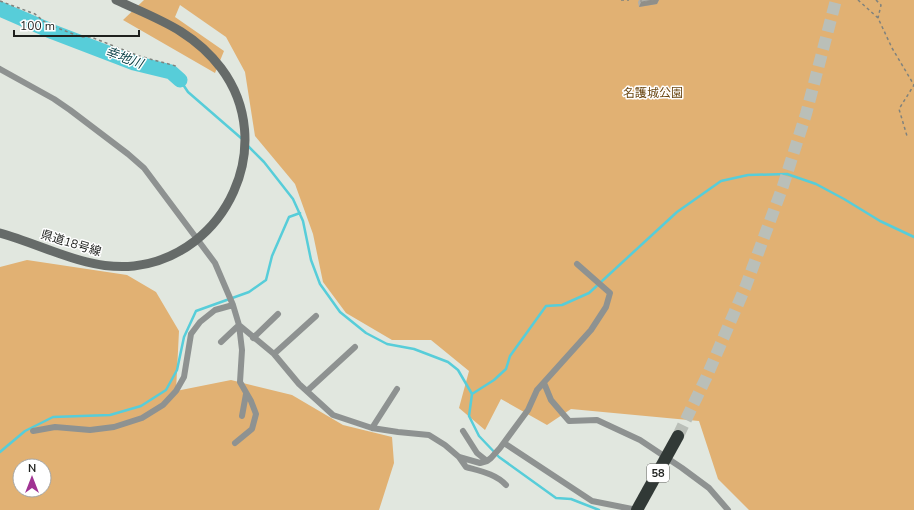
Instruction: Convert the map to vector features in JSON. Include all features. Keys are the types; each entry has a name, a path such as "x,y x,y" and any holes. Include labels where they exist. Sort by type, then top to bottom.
{"highway":[{"name":"58","path":"637,510 678,436"}],"main road":[{"name":"県道18号線","path":"0,233 86,262 106,265 133,266 156,261 181,251 196,241 218,220 233,194 239,177 244,147 244,131 240,104 222,70 192,39 178,29 116,0"}],"street":[{"path":"0,69 43,92 70,110 144,168 215,263 233,304 238,325 242,350 240,382 256,414 252,428 235,443"},
{"path":"459,457 480,463 489,460 528,410 537,390 591,330 606,307 610,293 578,264"},
{"path":"33,431 55,427 96,430 114,427 142,418 164,405 176,392 184,377 191,334 200,322 215,310 233,304"},
{"path":"253,338 278,314"},
{"path":"274,354 316,316"},
{"path":"238,325 274,354 299,384 334,415 372,428 429,435 445,445 459,457 466,467 485,472 500,479 506,486"},
{"path":"221,342 238,325"},
{"path":"307,391 355,347"},
{"path":"544,383 551,400 569,421 597,420 640,440 709,488 728,510"},
{"path":"372,428 397,389"},
{"path":"242,416 246,394"},
{"path":"463,431 477,453 489,460"},
{"path":"502,445 592,501 637,510"}],"path":[{"path":"621,0 629,0"},
{"path":"858,0 878,18 892,48 914,85 900,109 907,136"},
{"path":"876,0 881,5 878,18"},
{"path":"0,2 36,14 46,24 81,37 91,37 139,56 176,66"}],"green space":[{"name":"名護城公園","path":"144,0 914,0 914,510 749,510 718,479 699,421 571,409 547,425 501,399 485,430 459,408 469,371 431,340 392,340 346,313 323,282 313,234 295,184 255,136 245,72 226,37 180,5 175,17 224,51 215,73 123,20"},
{"path":"27,260 127,275 156,292 179,331 176,391 231,380 292,395 343,425 392,437 394,463 379,510 0,510 0,267"}],"building":[{"path":"641,0 654,0 641,2"}],"waterway":[{"name":"幸地川","path":"0,9 53,32 134,63 171,72 180,80"},
{"path":"180,80 188,92 241,138"},
{"path":"247,145 264,162 293,199 303,221 311,260 320,284 340,312 366,333 387,344 414,349 448,362 458,370 472,394 469,416 479,436 499,457 556,498 571,499 599,510"},
{"path":"472,394 494,380 506,369 510,356 546,306 562,305 589,293 677,212 721,181 748,175 787,174 816,184 880,221 914,237"},
{"path":"0,452 25,431 53,417 110,415 141,406 166,390 177,370 184,337 196,311 249,292 266,280 272,256 289,217 300,213"}],"tunnel":[{"path":"678,436 706,378 745,288 783,186 806,114 836,0"}]}
